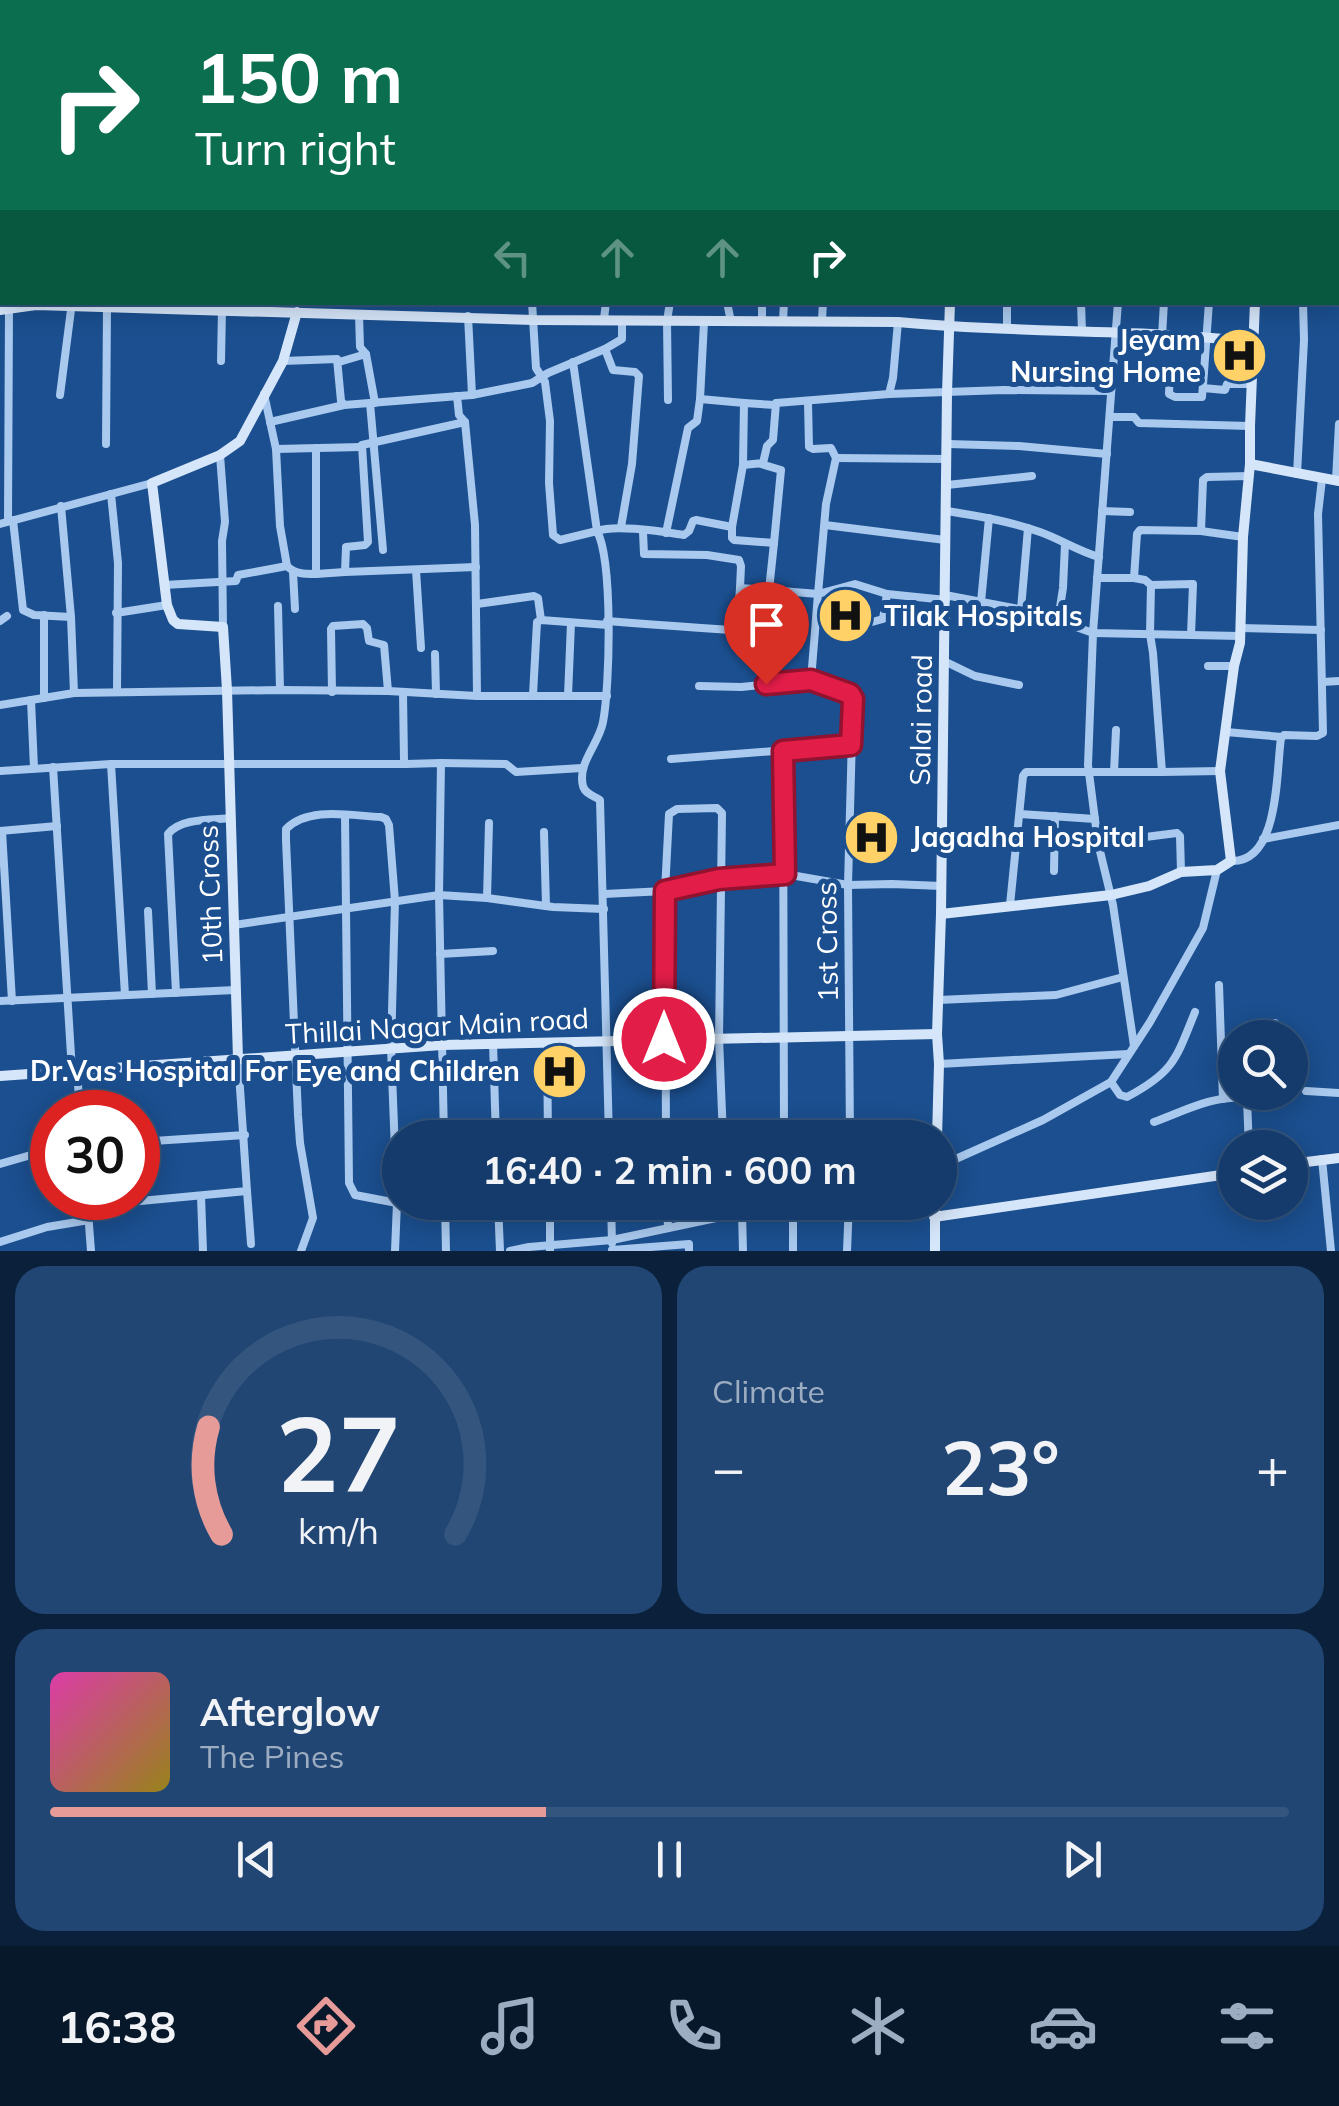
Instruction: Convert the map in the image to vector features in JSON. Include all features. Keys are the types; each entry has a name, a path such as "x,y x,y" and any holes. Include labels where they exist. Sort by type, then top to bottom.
{"street":[{"path":"60,395 72,305"},
{"path":"106,444 101,305 359,314 403,309 534,320 898,322 1007,330 1206,336 1253,342"},
{"path":"312,313 320,305"},
{"path":"469,305 472,395"},
{"path":"532,305 536,368 545,382 550,422 553,535 560,540 621,527 687,534 696,520 732,527"},
{"path":"604,320 606,305"},
{"path":"668,400 670,305"},
{"path":"728,305 731,322"},
{"path":"762,305 762,320"},
{"path":"782,321 784,305"},
{"path":"822,305 822,320"},
{"name":"Salai road","path":"937,1120 950,305"},
{"path":"1007,305 1007,330"},
{"path":"1081,305 1082,332"},
{"path":"1118,305 1093,633 1088,772 1098,843 1111,895 1131,1050"},
{"path":"1162,336 1164,305"},
{"path":"1170,370 1170,396 1202,396 1209,305"},
{"path":"1231,862 1220,771 1240,632 1255,305"},
{"path":"1297,474 1303,305"},
{"path":"218,307 221,361"},
{"path":"4,308 7,522 22,608 34,615 71,616"},
{"path":"7,522 152,483 235,446 244,437 282,361 297,312"},
{"path":"359,314 360,346 366,354 373,403 383,550"},
{"path":"270,422 344,405 472,395 532,382 622,338 622,320"},
{"path":"666,533 688,428 698,421 704,322"},
{"path":"889,394 898,322"},
{"path":"605,349 613,370 636,372 639,376 632,464 621,527"},
{"path":"339,362 366,354"},
{"path":"282,361 336,358 344,405"},
{"path":"573,362 597,531 604,548 608,623 603,727 582,768 583,788 600,800 609,1120"},
{"path":"1154,370 1204,372"},
{"path":"1203,388 1225,390 1227,384 1251,384"},
{"path":"700,399 775,405 889,394 1112,392"},
{"path":"264,394 276,449 280,526 295,609"},
{"path":"457,396 459,415 465,422 475,525 477,696"},
{"path":"699,686 811,680 824,524 836,458 831,448 809,447 808,402"},
{"path":"744,404 743,464 732,538 774,543"},
{"path":"762,464 766,446 773,440 775,405"},
{"path":"1110,418 1134,418 1139,423 1250,426"},
{"path":"276,449 361,447 373,441 465,422"},
{"path":"1201,530 1202,480 1207,478 1250,470 1338,480 1339,424"},
{"path":"948,444 1106,454"},
{"path":"345,572 346,547 365,545 368,540 361,447"},
{"path":"316,448 316,574"},
{"path":"152,483 166,604 173,620 178,624 223,627 225,522 220,455"},
{"path":"836,458 947,459"},
{"path":"533,695 537,622 541,620 764,630 781,470 743,464"},
{"path":"947,485 1032,476"},
{"path":"1226,732 1282,736 1323,733 1318,514 1322,479"},
{"path":"111,494 118,563 117,691"},
{"path":"62,506 74,693"},
{"path":"946,511 1028,528 1099,558"},
{"path":"1102,511 1130,512"},
{"path":"982,602 989,518"},
{"path":"824,524 945,540"},
{"path":"1020,609 1028,528"},
{"path":"1134,578 1140,530 1201,530 1243,537"},
{"path":"643,532 644,554 739,560 736,630"},
{"path":"1058,620 1064,588 1064,544"},
{"path":"164,586 236,581 238,575 290,569 316,574 476,567"},
{"path":"416,570 421,648"},
{"path":"1097,578 1134,578 1151,585 1193,584 1192,635"},
{"path":"740,588 818,594 855,584 887,594 1020,609 1093,633 1192,635 1321,630"},
{"path":"1151,585 1150,634 1162,772"},
{"path":"816,620 862,625 883,619 887,594"},
{"path":"477,604 534,596 538,598 541,620"},
{"path":"116,613 166,604"},
{"path":"278,606 280,690"},
{"path":"44,615 44,698"},
{"path":"568,696 571,622"},
{"path":"332,692 331,629 363,624 368,628 368,642 384,645 388,692"},
{"name":"10th Cross","path":"223,627 238,1059 250,1244"},
{"path":"434,654 436,694"},
{"path":"944,661 975,676 1019,685"},
{"path":"1208,666 1234,666"},
{"name":"1st Cross","path":"811,680 852,696 848,885 850,1120"},
{"path":"1322,682 1339,681"},
{"path":"0,705 74,693 117,691 607,696"},
{"path":"403,693 402,756 406,764"},
{"path":"31,700 34,768"},
{"path":"1114,772 1116,730"},
{"path":"941,914 1111,895 1149,886 1181,872 1217,870 1231,862 1244,861 1264,839 1276,799 1282,736"},
{"path":"672,759 851,745"},
{"path":"783,751 784,1120"},
{"path":"0,771 111,764 506,764 516,772 582,768"},
{"path":"111,764 125,995"},
{"path":"441,764 438,895 444,1120"},
{"path":"54,767 77,1090"},
{"path":"1010,905 1026,772 1220,771"},
{"path":"666,1120 665,891 669,814 677,808 717,808 721,811 722,1120"},
{"path":"1020,814 1094,819"},
{"path":"301,1251 313,1218 300,1143 286,829 295,820 311,815 381,817 389,825 395,901 394,1120"},
{"path":"345,816 350,1190 365,1199 382,1201"},
{"path":"1054,871 1055,816"},
{"path":"176,993 168,834 180,824 231,818"},
{"path":"487,898 489,822"},
{"path":"1264,839 1339,825"},
{"path":"12,1001 1,831 57,826"},
{"path":"544,832 546,906"},
{"path":"1098,843 1177,832 1181,872"},
{"path":"957,1158 1043,1120 1111,1082 1204,928 1217,870"},
{"path":"604,894 665,891 719,879 785,874 848,885 941,886"},
{"path":"234,924 438,895 604,909"},
{"path":"148,912 152,994"},
{"path":"440,954 492,952"},
{"path":"938,1000 1056,994 1123,977"},
{"path":"1219,986 1220,1020"},
{"path":"0,1002 235,990"},
{"path":"1111,1082 1120,1096 1127,1097 1166,1072 1178,1056 1195,1012"},
{"name":"Thillai Nagar Main road","path":"0,1076 442,1045 937,1034"},
{"path":"547,1042 548,1120"},
{"path":"493,1043 495,1120"},
{"path":"939,1064 1131,1050"},
{"path":"1308,1091 1339,1093"},
{"path":"1154,1122 1218,1100"},
{"path":"160,1141 245,1135"},
{"path":"0,1164 30,1155"},
{"path":"1308,1161 1339,1158"},
{"path":"1322,1159 1331,1251"},
{"path":"957,1214 1218,1175"},
{"path":"160,1198 247,1191"},
{"path":"201,1196 203,1251"},
{"path":"0,1242 47,1227 89,1220 91,1251"},
{"path":"395,1251 396,1220"},
{"path":"445,1220 446,1251"},
{"path":"499,1220 500,1251"},
{"path":"550,1220 550,1248"},
{"path":"611,1220 612,1247"},
{"path":"668,1220 668,1228"},
{"path":"612,1247 707,1220"},
{"path":"742,1220 743,1251"},
{"path":"790,1220 793,1251"},
{"path":"847,1251 848,1220"},
{"path":"934,1220 935,1251"},
{"path":"510,1251 689,1244 689,1251"}],"place":[{"name":"Jeyam Nursing Home","path":"1240,356"},
{"name":"Tilak Hospitals","path":"845,616"},
{"name":"Jagadha Hospital","path":"872,837"},
{"name":"Dr.Vas Hospital For Eye and Children","path":"559,1071"}],"route":[{"path":"664,1039 665,891 719,879 785,874 783,751 851,745 850,694 811,680 766,684"}]}
